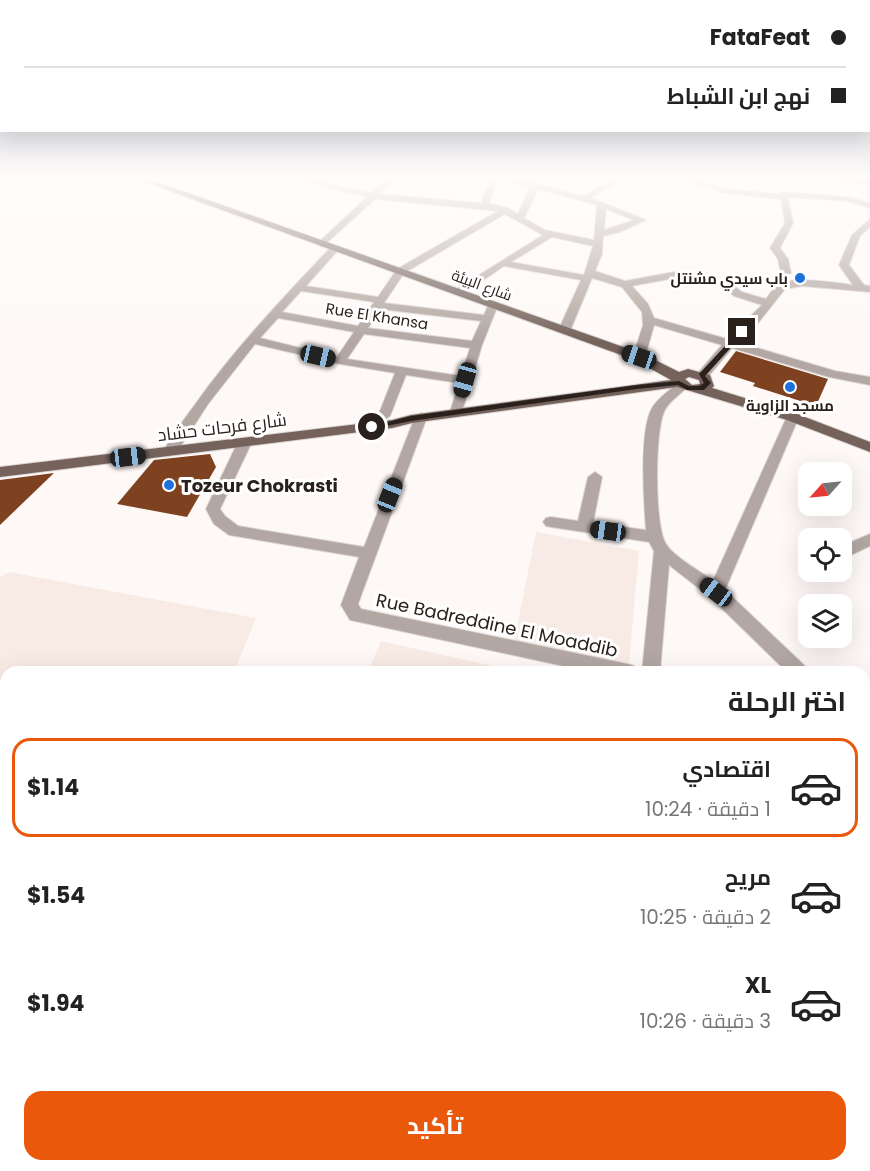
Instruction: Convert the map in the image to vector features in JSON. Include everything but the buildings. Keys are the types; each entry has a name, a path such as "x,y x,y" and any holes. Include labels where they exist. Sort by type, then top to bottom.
{"main road":[{"name":"شارع البيئة","path":"290,233 639,357 680,382"},
{"name":"شارع فرحات حشاد","path":"0,464 392,424 456,412 680,382 688,373 703,382"},
{"path":"703,382 870,440"},
{"path":"793,415 870,447"},
{"name":"شارع فرحات حشاد","path":"0,472 173,447 244,444 273,435 384,416 416,418"}],"street":[{"path":"322,244 334,233"},
{"path":"340,360 400,271 466,233"},
{"path":"547,233 599,239 612,233"},
{"path":"564,331 597,254 600,233"},
{"path":"786,233 775,248 783,259 786,273"},
{"path":"859,233 844,265 866,289"},
{"path":"448,314 463,294 502,263 551,234"},
{"path":"173,447 215,386 252,340 335,248"},
{"path":"502,263 588,275 624,285 680,274 725,284 738,294 766,303"},
{"path":"703,382 730,343 754,321 766,303 782,286 793,283 866,289"},
{"path":"624,285 647,309 650,320 639,357"},
{"path":"298,288 448,314 486,318"},
{"path":"456,412 476,345 493,305"},
{"name":"Rue El Khansa","path":"274,314 361,330 476,345"},
{"path":"650,320 833,374 870,381"},
{"path":"252,340 340,360 465,380"},
{"path":"384,416 402,370"},
{"path":"651,666 658,544 650,480 654,421 659,407 680,382"},
{"path":"716,592 748,523 793,415"},
{"name":"Rue Badreddine El Moaddib","path":"416,418 349,605 356,615 599,666"},
{"path":"244,444 213,509 219,520 234,531 367,553"},
{"path":"584,527 595,477"},
{"path":"551,522 658,544 716,592 793,666"},
{"path":"852,548 870,540"}],"shaded area":[{"path":"536,532 639,551 629,665 514,642"},
{"path":"9,572 256,618 236,666 0,666 0,577"},
{"path":"381,641 493,666 371,666"}],"place":[{"name":"باب سيدي مشنتل","path":"800,278"},
{"name":"مسجد الزاوية","path":"790,387"},
{"name":"Tozeur Chokrasti","path":"169,485"}],"route":[{"path":"372,427 411,419 637,387 679,383 687,388 705,388 708,383 702,376 742,332"}]}
